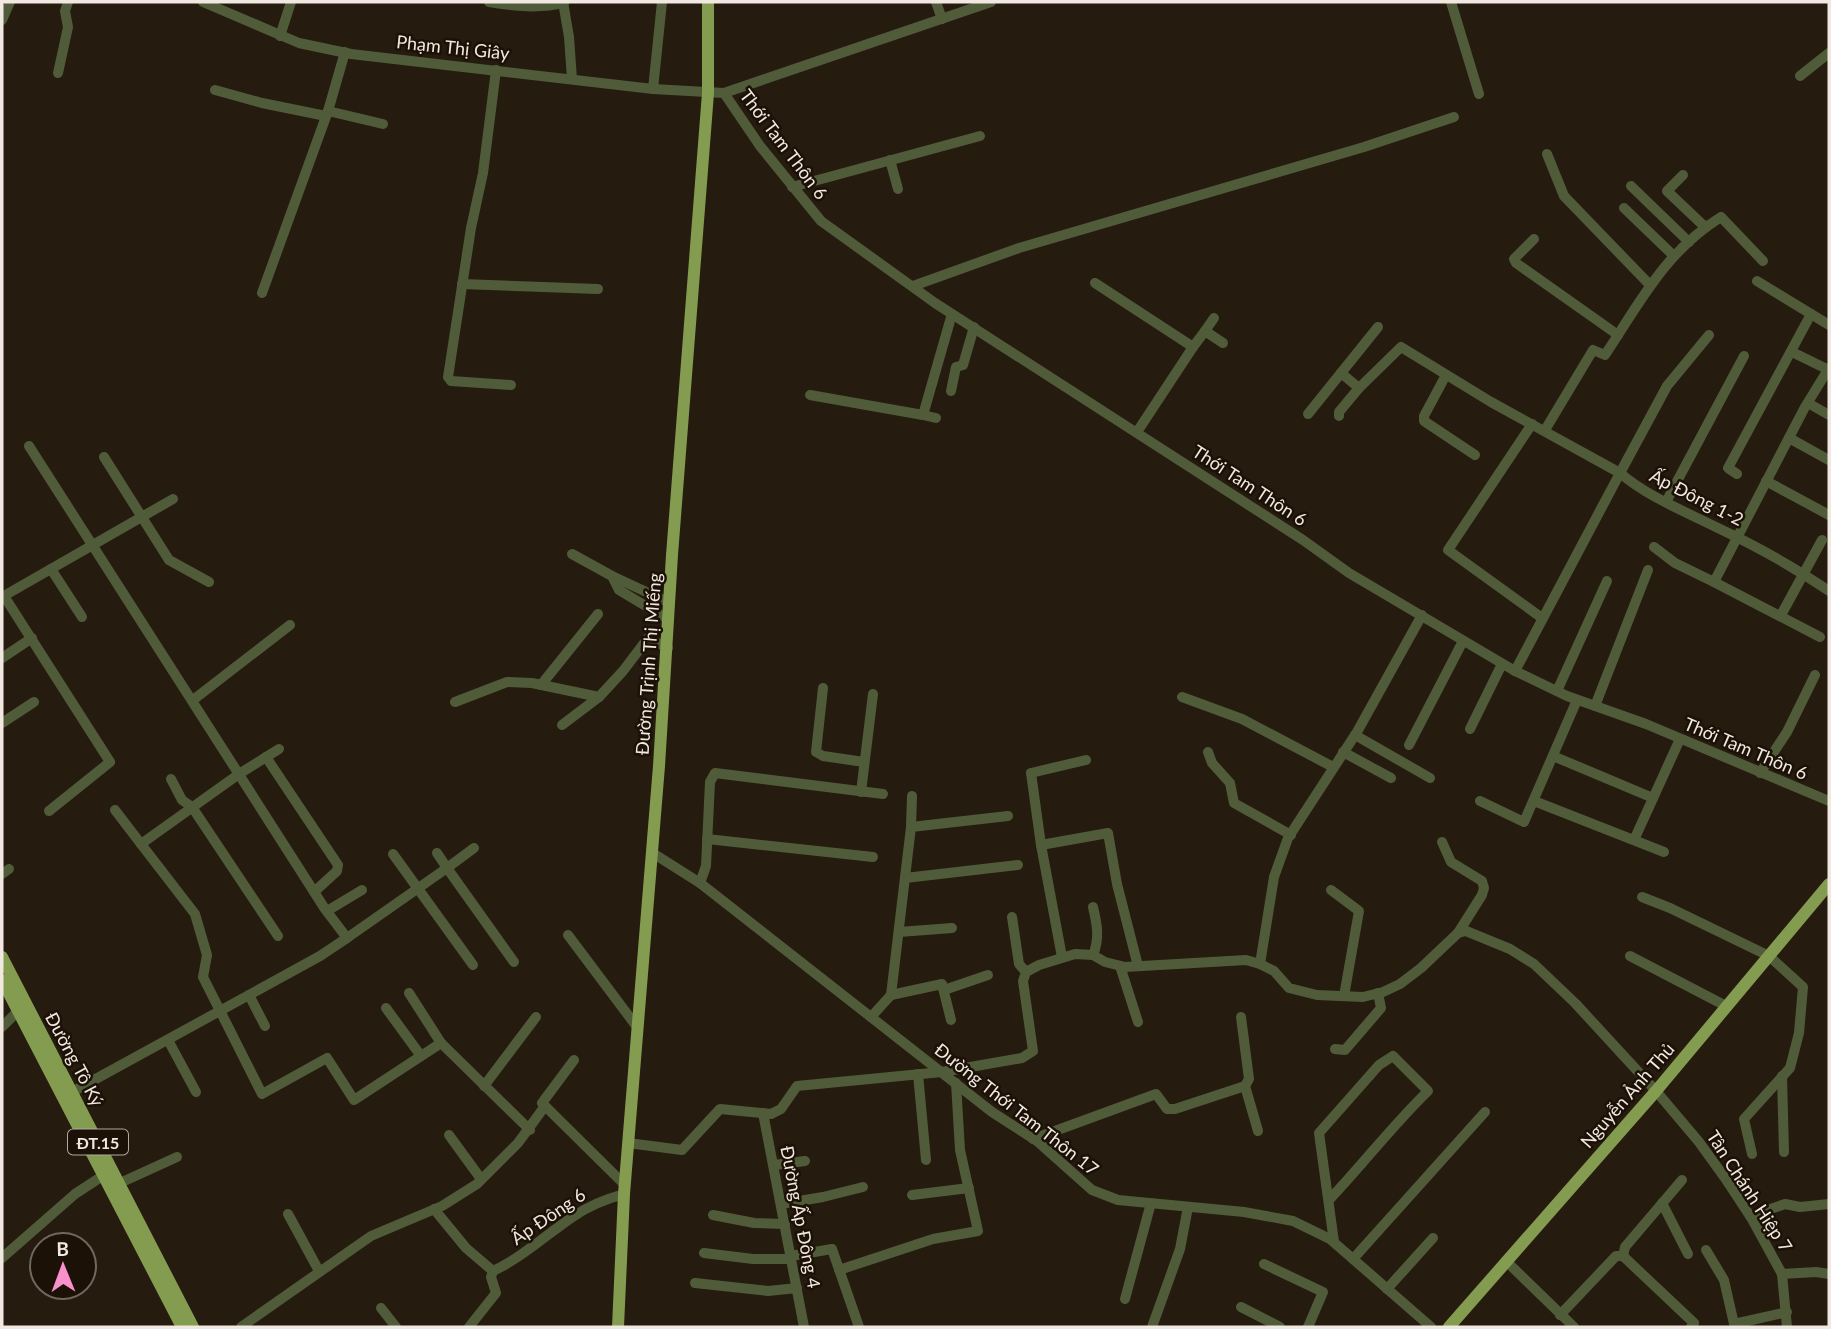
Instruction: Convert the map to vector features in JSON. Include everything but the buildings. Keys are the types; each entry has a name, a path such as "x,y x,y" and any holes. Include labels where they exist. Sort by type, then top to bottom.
{"main road":[{"name":"Đường Trịnh Thị Miếng","path":"618,1327 624,1190 668,648 708,93 708,2"},
{"name":"Nguyễn Ảnh Thủ","path":"1449,1327 1656,1091 1829,884"},
{"name":"Đường Tô Ký","path":"2,957 120,1183 183,1324"},
{"name":"Đường Tô Ký","path":"2,980 183,1324"}],"street":[{"path":"2,20 10,2"},
{"path":"58,73 68,27 65,11 68,2"},
{"name":"Phạm Thị Giây","path":"203,2 299,43 345,52 653,89 724,93"},
{"path":"232,15 235,2"},
{"path":"280,36 291,2"},
{"path":"489,2 521,7 549,6 563,2 572,79"},
{"path":"653,89 662,2"},
{"path":"936,2 942,19"},
{"path":"724,93 991,2"},
{"path":"1451,2 1479,94"},
{"path":"262,293 327,114 345,52"},
{"path":"1800,76 1829,53"},
{"path":"496,70 483,173 448,380 511,384"},
{"path":"215,90 383,124"},
{"name":"Thới Tam Thôn 6","path":"724,93 760,146 821,221 952,314 1303,540 1349,573 1502,664 1557,691 1829,801"},
{"path":"913,286 1019,248 1364,147 1454,117"},
{"path":"792,187 980,136"},
{"path":"1547,154 1564,197 1649,284"},
{"path":"890,160 898,189"},
{"path":"1683,175 1667,191 1705,228"},
{"path":"1631,186 1689,242"},
{"path":"1624,208 1674,256"},
{"path":"1545,430 1593,350 1605,355 1649,284 1674,256 1705,228 1721,217 1763,261"},
{"path":"1534,240 1514,259 1516,263 1618,335"},
{"path":"463,280 598,289"},
{"path":"1757,281 1829,325"},
{"path":"1095,283 1193,347"},
{"path":"923,415 952,314"},
{"path":"1737,474 1728,468 1811,314"},
{"path":"1137,432 1214,318"},
{"path":"951,391 956,367 963,365 974,327"},
{"path":"1308,414 1378,327"},
{"path":"1205,331 1223,343"},
{"path":"1515,671 1667,386 1709,335"},
{"name":"Ấp Đông 1-2","path":"1359,388 1401,347 1620,472 1632,484 1736,537 1803,574 1829,592"},
{"path":"1714,582 1789,438 1829,369 1792,352"},
{"path":"1666,502 1744,356"},
{"path":"1339,416 1338,413 1359,388 1341,373"},
{"path":"1446,375 1424,415 1424,421 1475,455"},
{"path":"810,395 936,418"},
{"path":"1808,403 1829,415"},
{"path":"1532,424 1448,550 1542,618"},
{"path":"1789,438 1829,460"},
{"path":"29,446 314,892 347,938"},
{"path":"103,457 169,560 209,582"},
{"path":"1766,481 1829,515"},
{"path":"49,811 110,762 3,597 170,501"},
{"path":"1781,615 1822,540"},
{"path":"1654,547 1675,563 1820,637"},
{"path":"572,554 670,603"},
{"path":"51,569 82,617"},
{"path":"1595,706 1648,570"},
{"path":"612,576 619,590 669,620"},
{"path":"1557,691 1606,582"},
{"path":"541,685 598,614"},
{"path":"1260,964 1274,877 1291,835 1355,735 1422,615"},
{"path":"193,700 290,625"},
{"path":"2,657 32,638"},
{"path":"562,725 599,697 648,638 668,648"},
{"path":"1409,745 1463,641"},
{"path":"1470,729 1502,664"},
{"path":"1760,773 1787,732 1815,675"},
{"path":"455,702 507,682 541,685 599,697"},
{"path":"823,688 816,752 823,756 864,762"},
{"path":"861,792 873,694"},
{"path":"1182,698 1242,719 1310,752 1333,767"},
{"path":"1480,801 1524,822 1577,700"},
{"path":"2,723 34,702"},
{"path":"1355,735 1430,778"},
{"path":"1634,840 1681,739"},
{"path":"141,844 279,749"},
{"path":"1208,752 1212,763 1230,783 1234,803 1291,835"},
{"path":"1343,752 1391,778"},
{"path":"1553,755 1653,798"},
{"path":"267,757 338,865 337,871 314,892"},
{"path":"1062,957 1041,845 1031,773 1086,760"},
{"path":"700,883 706,866 710,782 715,774 883,794"},
{"path":"171,779 182,800 192,807 278,936"},
{"path":"871,1017 891,995 911,827 912,796"},
{"path":"1534,801 1664,852"},
{"path":"115,810 195,914 207,955 203,977 262,1094 327,1058 354,1100 441,1043"},
{"path":"911,827 1008,816"},
{"path":"1041,845 1108,834 1116,884 1138,966"},
{"path":"707,839 873,857"},
{"path":"628,1143 682,1150 719,1109 771,1114 782,1110 797,1086 942,1072 1022,1058 1032,1052 1023,981 1026,972 1075,954 1093,955 1105,962 1120,965 1138,966 1246,960 1274,971 1289,988 1317,995 1363,997 1378,993 1400,984 1421,968 1458,933 1482,895 1482,881 1451,862 1442,842"},
{"path":"72,1092 320,956 474,848"},
{"name":"Đường Thới Tam Thôn 17","path":"651,852 700,883 992,1112 1033,1139 1092,1190 1118,1200 1244,1212 1293,1221 1334,1242 1431,1327"},
{"path":"393,853 473,965"},
{"path":"437,853 514,962"},
{"path":"905,878 1018,865"},
{"path":"327,911 362,890"},
{"path":"1331,890 1359,911 1344,996"},
{"path":"1642,897 1769,956 1803,987 1799,1033 1790,1068 1744,1119 1752,1154"},
{"path":"1093,906 1098,931 1093,955"},
{"path":"1012,917 1019,964 1026,972"},
{"path":"899,932 952,928"},
{"name":"Tân Chánh Hiệp 7","path":"1458,933 1466,931 1503,946 1534,964 1603,1032 1699,1142 1750,1216 1782,1274 1829,1274"},
{"path":"568,935 637,1027"},
{"path":"1630,956 1726,1006"},
{"path":"1120,965 1138,1022"},
{"path":"944,990 988,975"},
{"path":"891,995 942,984 951,1020"},
{"path":"410,993 441,1043 530,1130"},
{"path":"1335,1049 1345,1050 1381,1009 1378,993"},
{"path":"249,995 265,1026"},
{"path":"386,1008 421,1056"},
{"path":"2,1027 18,1011"},
{"path":"484,1086 536,1017"},
{"path":"1241,1017 1248,1079 1245,1086 1258,1131"},
{"path":"168,1040 196,1092"},
{"path":"1329,1200 1367,1160 1395,1122 1428,1091 1393,1056 1380,1065 1319,1133 1334,1242"},
{"path":"574,1060 542,1103 624,1190"},
{"path":"918,1074 926,1160"},
{"path":"1782,1076 1784,1152"},
{"path":"839,1269 933,1239 978,1231 960,1150 956,1083"},
{"path":"1033,1139 1156,1094 1167,1109 1175,1109 1245,1086"},
{"path":"241,1327 371,1236 434,1209 481,1180 530,1130 545,1106"},
{"path":"1353,1259 1485,1112"},
{"name":"Đường Ấp Đông 4","path":"764,1113 804,1327"},
{"path":"449,1135 481,1180"},
{"path":"120,1183 177,1157"},
{"path":"774,1165 805,1161"},
{"path":"2,1258 75,1194 104,1175"},
{"path":"1623,1256 1625,1247 1682,1180"},
{"path":"781,1204 863,1187"},
{"path":"912,1195 969,1188"},
{"name":"Ấp Đông 6","path":"493,1271 513,1261 576,1214 624,1190"},
{"path":"1125,1299 1151,1203"},
{"path":"1662,1203 1688,1254"},
{"path":"1750,1216 1785,1204 1800,1207 1829,1204"},
{"path":"1152,1327 1181,1249 1188,1207"},
{"path":"434,1209 466,1248 493,1271 491,1277 496,1293 469,1327"},
{"path":"288,1214 318,1271"},
{"path":"713,1215 754,1223 785,1224"},
{"path":"1387,1289 1433,1238"},
{"path":"704,1253 753,1259 791,1257 832,1249 859,1327"},
{"path":"1706,1250 1724,1280 1735,1326 1787,1312"},
{"path":"1560,1315 1616,1256 1623,1256 1694,1323 1691,1327"},
{"path":"1506,1261 1574,1327"},
{"path":"1265,1264 1322,1292 1308,1327"},
{"path":"1782,1274 1787,1327"},
{"path":"695,1283 768,1291 797,1288"},
{"path":"1241,1307 1280,1327"},
{"path":"381,1308 396,1327"}]}
